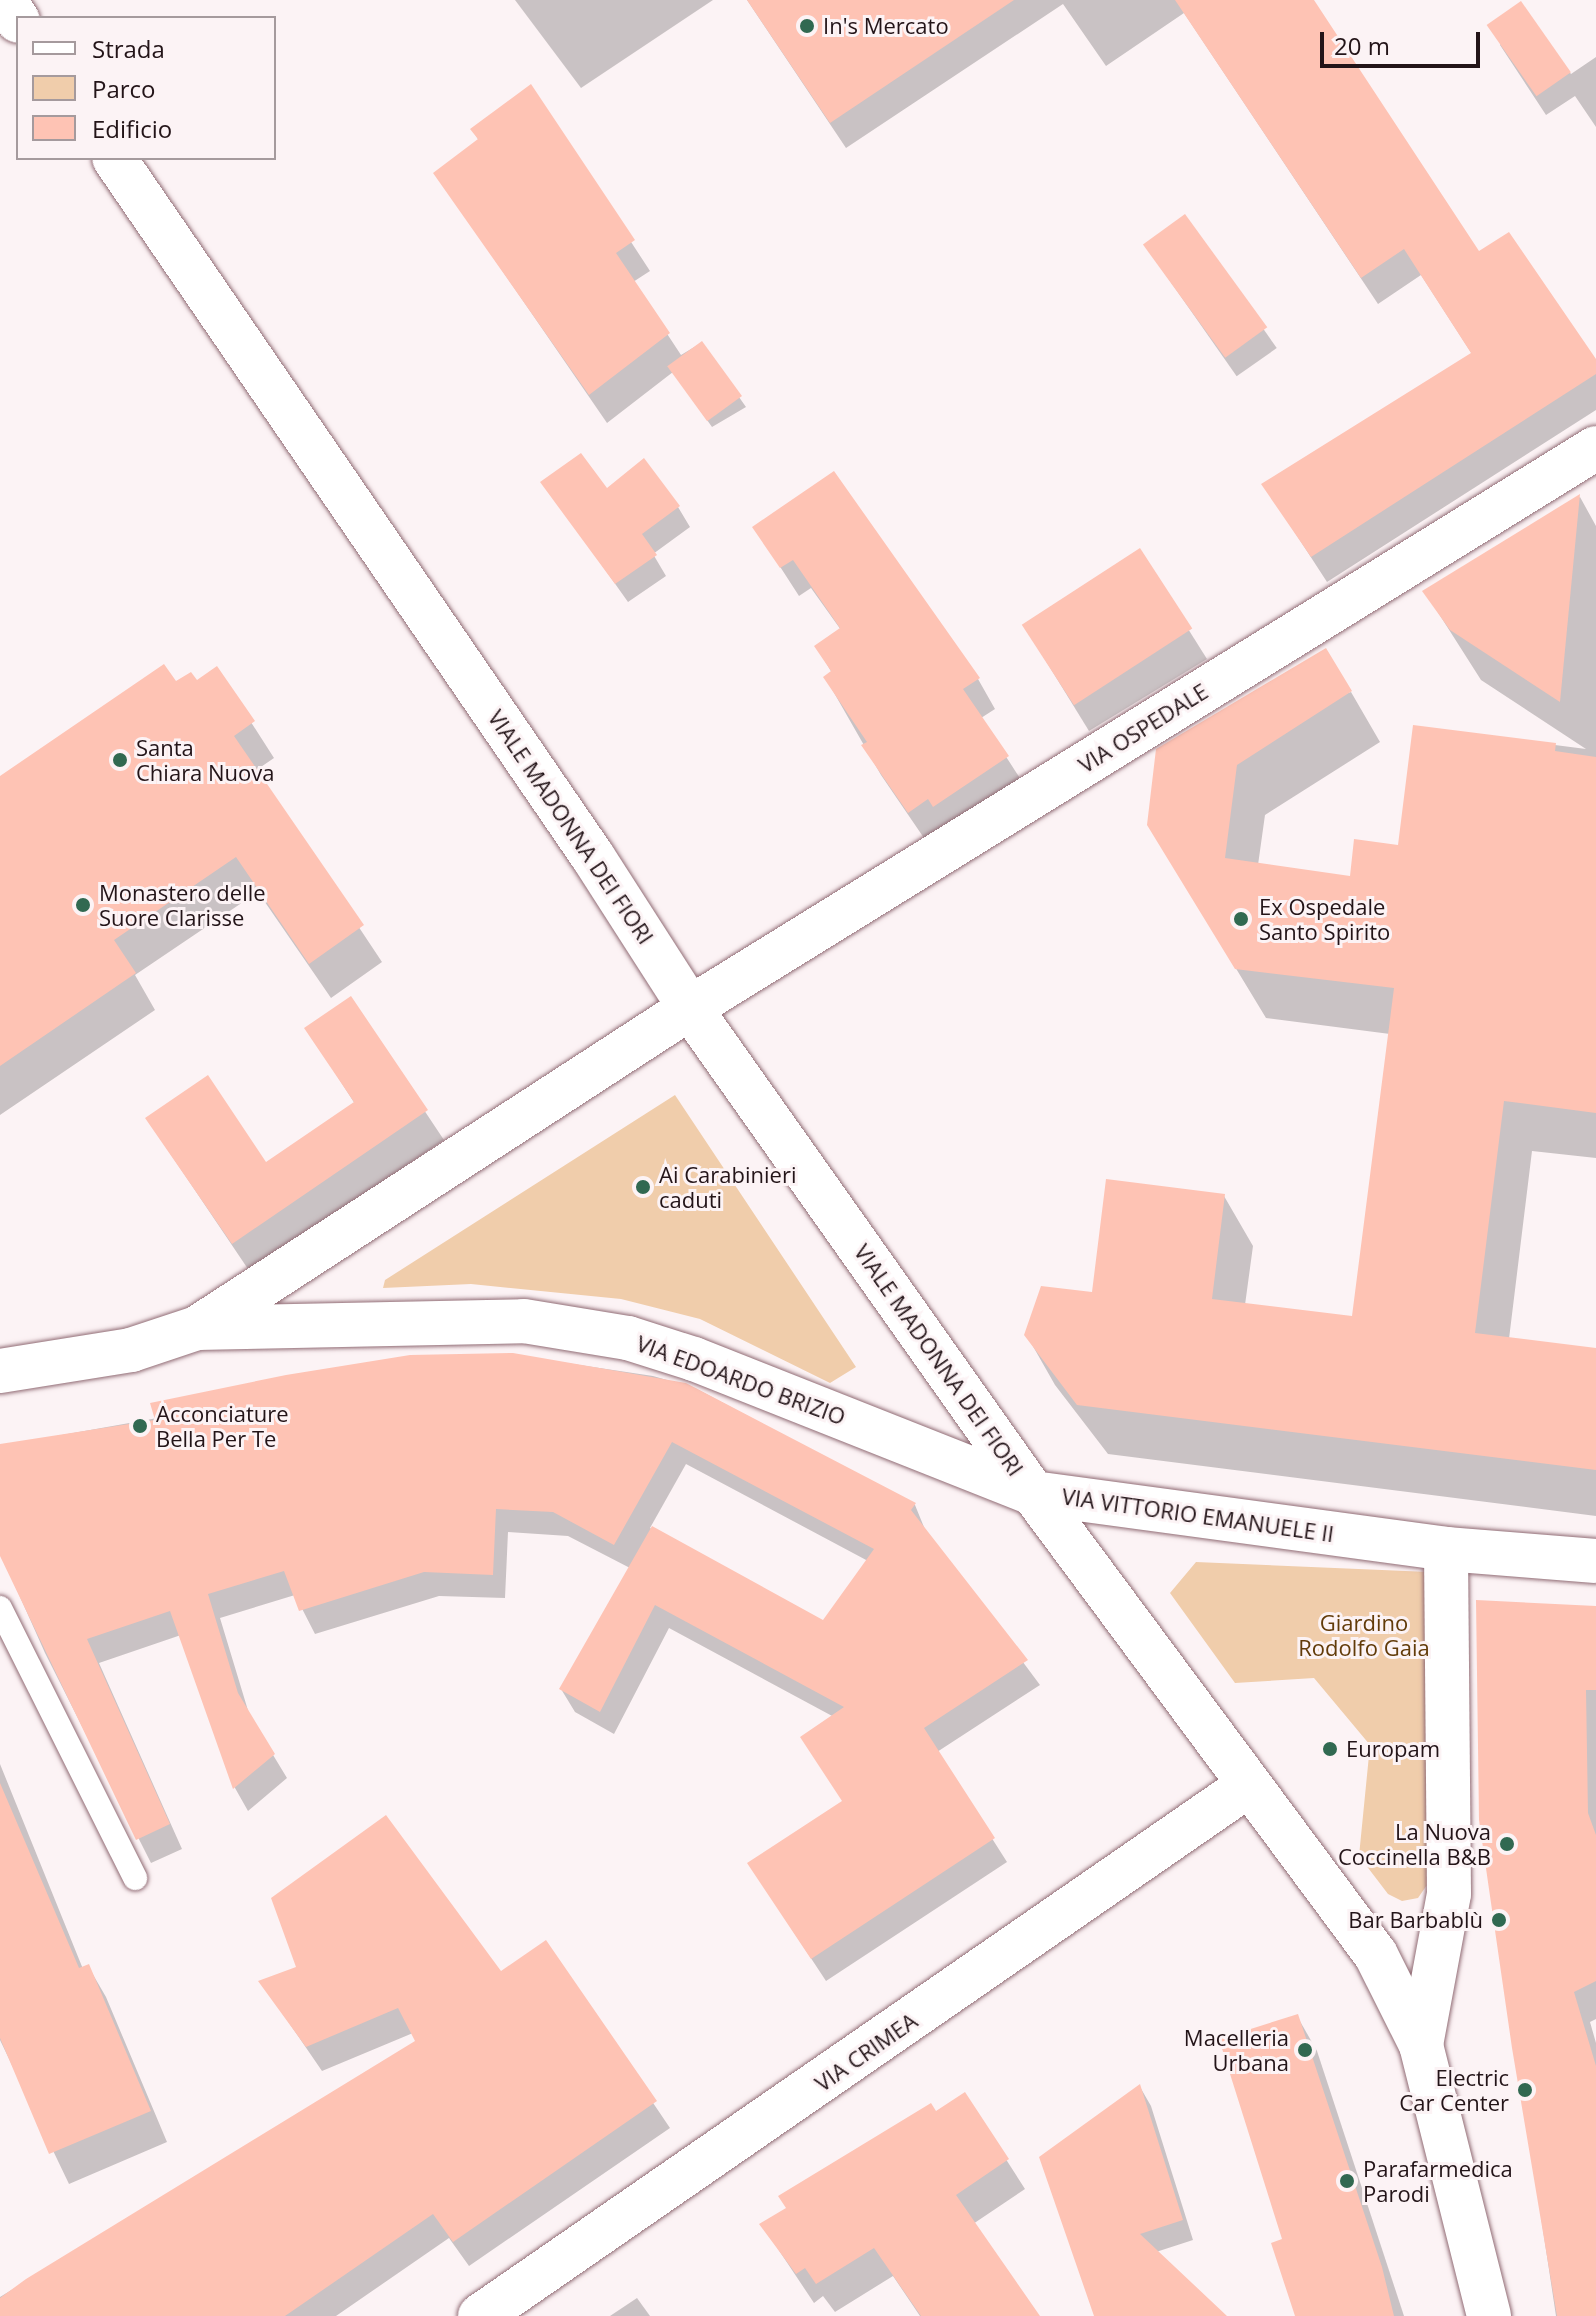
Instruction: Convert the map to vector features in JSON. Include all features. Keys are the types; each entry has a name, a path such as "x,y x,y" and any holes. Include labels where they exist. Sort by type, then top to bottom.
{"street":[{"path":"4,0 16,18"},
{"name":"VIALE MADONNA DEI FIORI","path":"115,160 593,857 690,1008 1033,1493"},
{"name":"VIA OSPEDALE","path":"690,1008 1596,448"},
{"name":"VIA EDOARDO BRIZIO","path":"0,1371 131,1350 197,1328 690,1008"},
{"name":"VIA EDOARDO BRIZIO","path":"197,1328 524,1321 628,1338 694,1359 1033,1493"},
{"name":"VIA VITTORIO EMANUELE II","path":"1033,1493 1446,1549 1449,1894 1421,2045"},
{"name":"VIA VITTORIO EMANUELE II","path":"1033,1493 1376,1955 1401,1996 1421,2045 1489,2316"},
{"path":"1446,1549 1596,1561"},
{"name":"VIA CRIMEA","path":"480,2316 1249,1785"}],"lane":[{"path":"0,1608 135,1878"}],"green space":[{"path":"675,1095 856,1367 830,1383 700,1319 621,1299 471,1284 383,1288 385,1280"},
{"name":"Giardino Rodolfo Gaia","path":"1196,1562 1429,1572 1429,1882 1418,1898 1402,1901 1388,1894 1359,1856 1370,1745 1314,1678 1235,1683 1170,1593"}],"building":[{"path":"747,0 1014,0 830,123"},
{"path":"1175,0 1314,0 1479,251 1509,232 1596,359 1596,374 1311,557 1261,484 1471,353 1404,249 1361,278"},
{"path":"1521,1 1571,72 1536,96 1487,25"},
{"path":"531,84 635,240 616,253 670,333 589,395 433,173 478,139 470,129"},
{"path":"1185,214 1267,327 1225,358 1143,245"},
{"path":"702,341 742,396 707,421 667,366"},
{"path":"581,453 607,488 644,458 680,506 642,534 657,555 615,584 540,482"},
{"path":"834,471 980,678 963,689 1009,756 933,807 928,799 908,813 861,745 867,742 823,677 831,671 814,646 840,628 793,560 780,568 752,527"},
{"path":"1580,494 1560,702 1450,630 1422,591"},
{"path":"1140,548 1192,629 1074,705 1022,625"},
{"path":"1326,648 1352,691 1237,765 1225,858 1350,876 1354,839 1398,845 1413,725 1556,743 1555,751 1596,757 1596,1113 1504,1101 1475,1333 1596,1348 1596,1470 1077,1405 1024,1335 1041,1286 1092,1292 1106,1179 1225,1194 1212,1299 1352,1316 1394,988 1235,969 1147,825 1156,749"},
{"name":"Monastero delle Suore Clarisse","path":"164,664 176,681 191,672 197,680 217,666 255,721 234,736 364,925 309,964 236,857 114,940 136,973 0,1066 0,776"},
{"path":"351,996 428,1110 232,1244 145,1118 208,1075 266,1162 354,1102 304,1028"},
{"path":"513,1353 686,1383 916,1503 911,1510 1028,1660 924,1728 995,1838 811,1959 747,1863 842,1801 800,1737 844,1707 655,1605 600,1712 559,1689 652,1526 823,1620 874,1549 672,1442 614,1545 553,1512 496,1509 493,1575 424,1572 299,1611 284,1571 208,1594 238,1693 275,1754 233,1789 170,1611 87,1639 170,1824 136,1840 0,1556 0,1444 155,1420 150,1403 286,1375 410,1355"},
{"path":"1476,1600 1596,1606 1596,1690 1586,1690 1588,1813 1596,1835 1596,1981 1574,1992 1596,2066 1596,2316 1557,2316 1512,2048 1479,1820"},
{"path":"0,1783 79,1968 89,1964 151,2111 49,2154 0,2038"},
{"path":"386,1815 501,1971 546,1940 657,2101 453,2242 433,2214 285,2316 0,2316 0,2298 26,2279 415,2041 398,2008 306,2047 258,1981 296,1967 271,1898"},
{"path":"1298,2014 1382,2267 1394,2316 1295,2316 1271,2243 1282,2239 1219,2039"},
{"path":"1140,2084 1183,2220 1140,2234 1227,2316 1094,2316 1039,2157"},
{"path":"965,2092 1009,2159 956,2195 1040,2316 921,2316 874,2248 816,2284 805,2268 796,2274 759,2224 786,2208 778,2196 931,2103 936,2111"}],"place":[{"name":"In's Mercato","path":"807,26"},
{"name":"Santa Chiara Nuova","path":"120,760"},
{"name":"Monastero delle Suore Clarisse","path":"83,905"},
{"name":"Ex Ospedale Santo Spirito","path":"1241,919"},
{"name":"Ai Carabinieri caduti","path":"643,1187"},
{"name":"Acconciature Bella Per Te","path":"140,1426"},
{"name":"Europam","path":"1330,1749"},
{"name":"La Nuova Coccinella B&B","path":"1507,1844"},
{"name":"Bar Barbablù","path":"1499,1920"},
{"name":"Macelleria Urbana","path":"1305,2050"},
{"name":"Electric Car Center","path":"1525,2090"},
{"name":"Parafarmedica Parodi","path":"1347,2181"}]}
